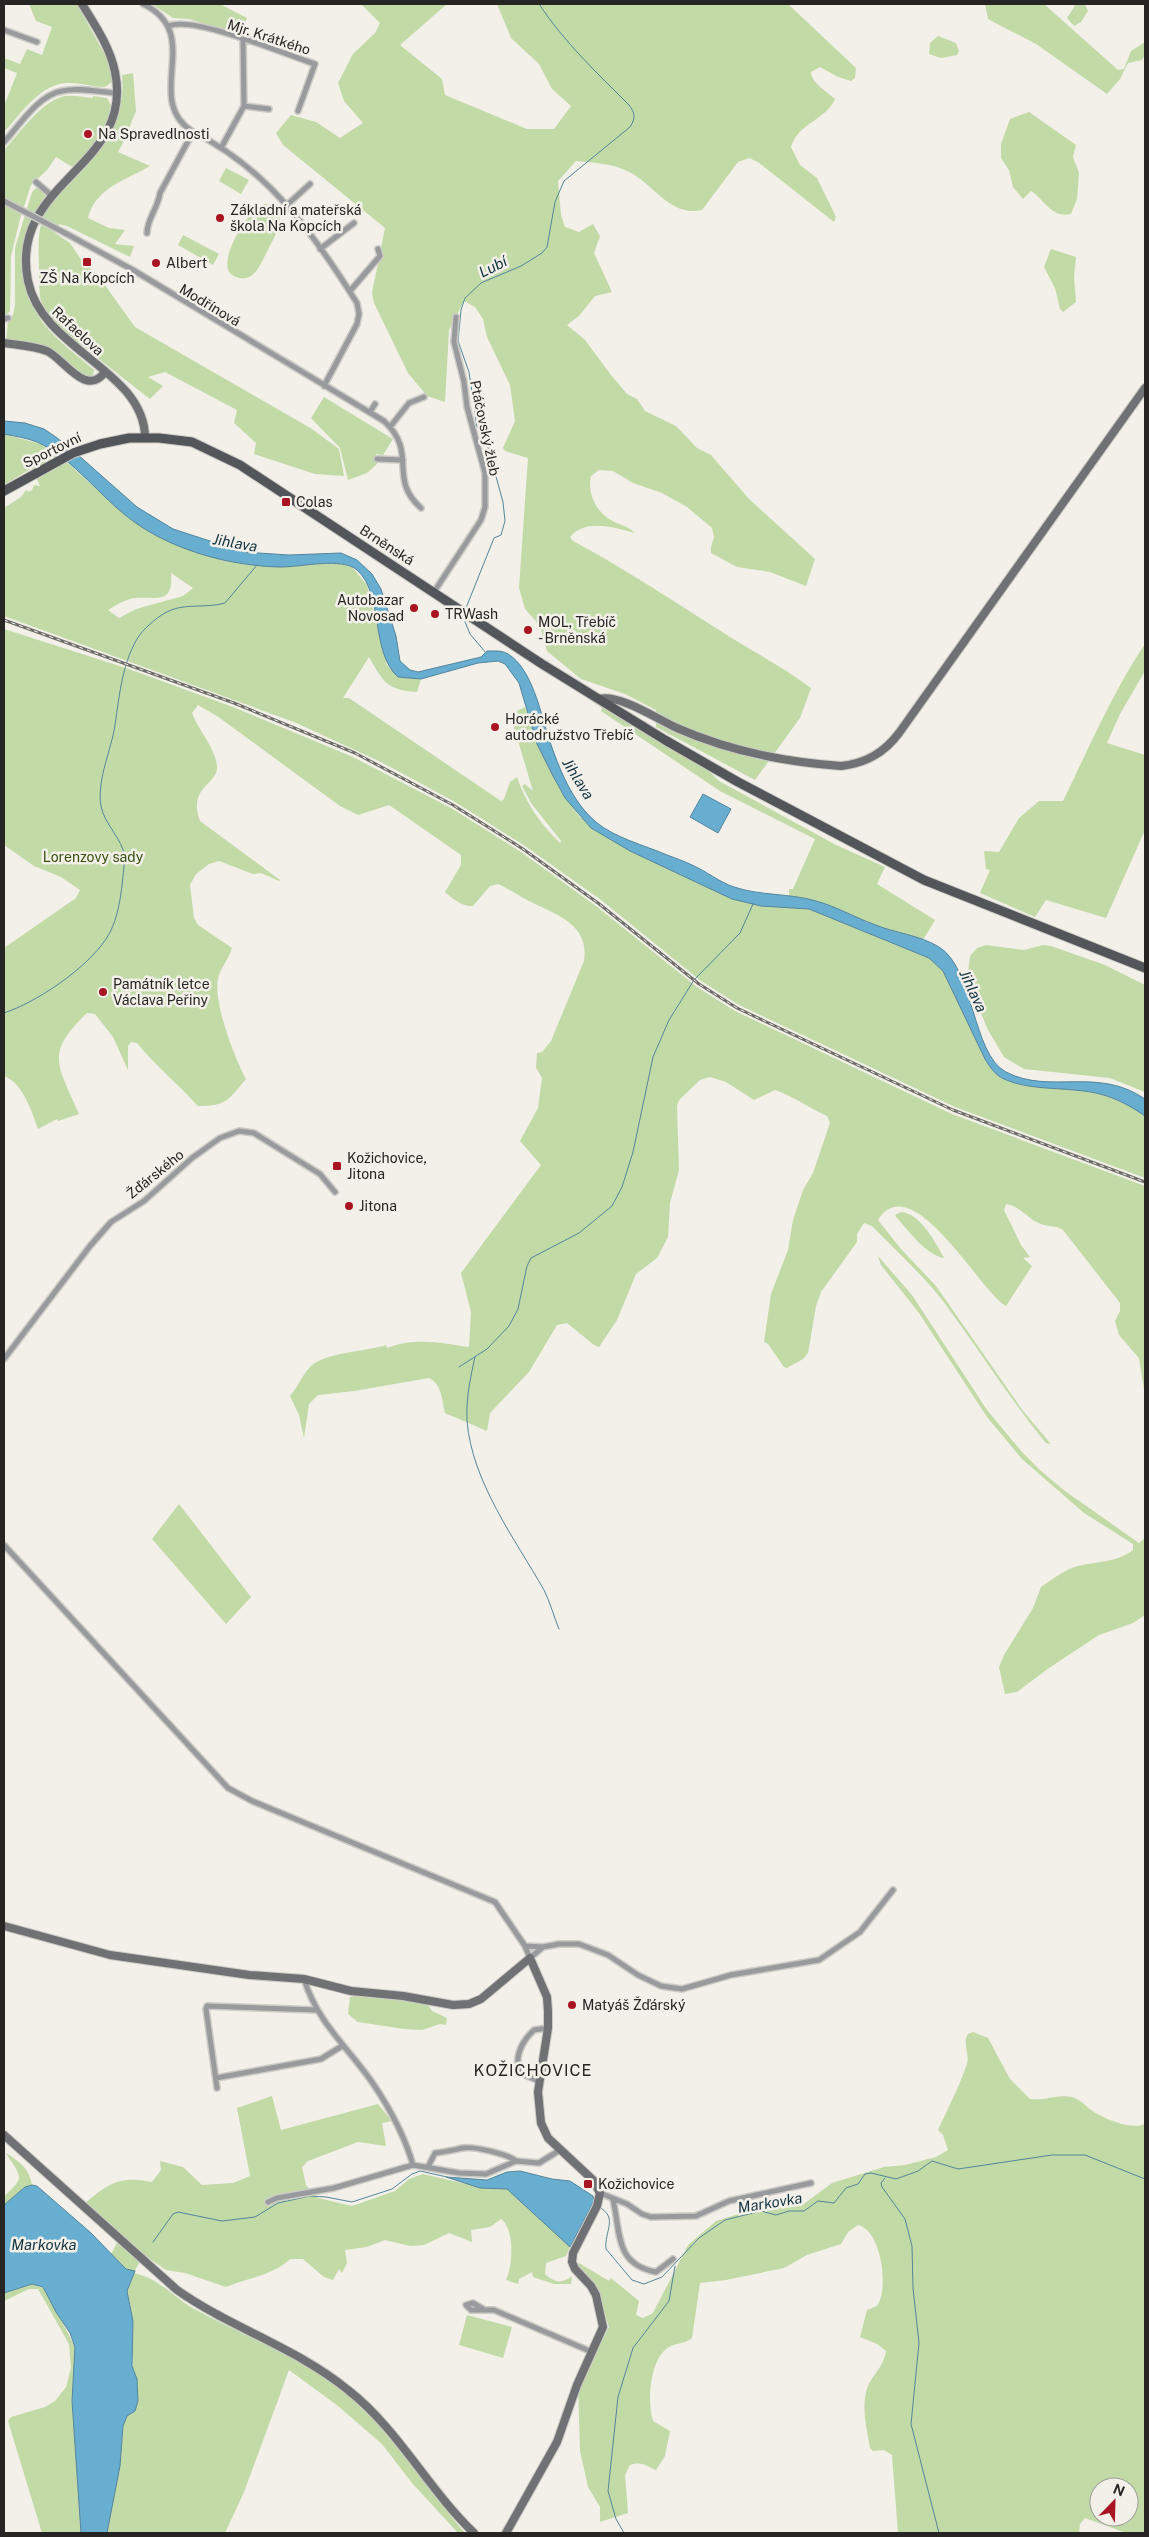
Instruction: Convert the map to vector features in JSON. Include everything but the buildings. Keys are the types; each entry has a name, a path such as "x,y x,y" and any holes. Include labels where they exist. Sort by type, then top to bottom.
{"main road":[{"name":"Sportovní","path":"4,490 44,468 89,447 145,433 192,442 214,452"},
{"name":"Brněnská","path":"214,452 240,465 457,606 542,664 697,759 908,873 965,898 1145,968"}],"street":[{"name":"Rafaelova","path":"82,4 111,58 116,93 114,114 101,142 87,160 51,195 35,219 27,244 26,265 31,293 39,310 51,326 104,372"},
{"path":"142,4 160,15 169,26 172,38 172,102 182,124 253,171 288,204 350,291 359,308 358,319 324,386"},
{"name":"Mjr. Krátkého","path":"169,26 185,23 243,39 315,64 298,111"},
{"path":"4,30 37,42"},
{"path":"220,148 244,106 243,39"},
{"path":"4,142 40,103 59,91 116,93"},
{"path":"244,106 269,108"},
{"path":"146,233 147,226 159,203 160,193 193,132"},
{"path":"36,182 51,195"},
{"path":"288,204 310,184"},
{"name":"Modřínová","path":"4,201 133,270 370,412 390,427"},
{"path":"320,249 354,223"},
{"path":"350,291 380,256 378,250"},
{"name":"Ptáčovský žleb","path":"434,592 481,520 485,503 485,473 467,408 464,382 454,342 456,316"},
{"path":"4,343 46,351 79,378 87,381 98,380 104,372 130,398 140,413 145,433"},
{"path":"599,699 619,700 716,745 745,752 841,766 854,764 875,756 890,744 916,709 1145,388"},
{"path":"421,508 406,489 403,480 401,442 390,427 409,403 424,397"},
{"path":"370,412 375,404"},
{"path":"377,459 403,460"},
{"path":"415,502 421,497"},
{"name":"Žďárského","path":"4,1360 67,1275 111,1222 144,1201 186,1164 220,1138 239,1131 254,1133 320,1174 335,1192"},
{"path":"4,1546 228,1788 252,1801 495,1902 525,1946 547,1997 548,2028 539,2080 541,2123 548,2138 593,2180 600,2193 651,2217 696,2216 729,2202 811,2183"},
{"path":"525,1946 543,1947 559,1944 579,1944 608,1955 638,1975 661,1986 682,1989 731,1975 819,1960 860,1932 893,1890"},
{"path":"4,1926 110,1955 230,1972 304,1979 351,1991 403,1996 453,2006 469,2004 481,1999 543,1947"},
{"path":"304,1979 316,2010 374,2085 401,2133 413,2165"},
{"path":"217,2088 207,2006 316,2010"},
{"path":"539,2080 524,2074 517,2061 518,2053 534,2030 548,2028"},
{"path":"216,2078 321,2059 342,2046"},
{"path":"4,2135 177,2290 199,2305 315,2366 349,2390 380,2420 436,2492 474,2533"},
{"path":"428,2167 435,2152 451,2152 464,2148 502,2153 516,2161 539,2163 560,2150"},
{"path":"268,2202 277,2198 334,2188 413,2165 459,2173 486,2174 516,2161"},
{"path":"506,2533 557,2442 577,2385 601,2332 602,2322 596,2295 591,2286 575,2270 572,2262 572,2253 597,2206 600,2193"},
{"path":"613,2200 619,2241 623,2250 639,2267 656,2272 673,2259"},
{"path":"483,2309 499,2312 592,2352"}],"green space":[{"path":"29,4 77,4 110,64 112,82 105,87 70,83 50,88 33,100 4,132 4,106 17,73 4,68 4,58 20,64 27,49 42,55 52,27 36,21"},
{"path":"152,4 220,4 247,18 240,35 189,19 173,18"},
{"path":"361,4 447,4 400,45 442,79 445,95 527,129 554,129 571,106 552,89 539,64 511,38 497,4 788,4 856,68 855,78 851,81 838,77 820,67 811,72 817,84 835,99 825,112 800,132 791,147 800,165 817,178 836,217 834,222 758,162 749,158 738,162 702,210 691,211 681,209 629,172 610,165 576,161 558,181 561,215 565,227 579,232 593,224 600,236 594,253 612,292 595,296 579,316 567,325 585,340 627,394 637,399 645,411 676,426 697,448 711,455 749,499 815,559 806,586 770,572 737,567 711,553 714,537 712,528 687,507 662,493 633,483 613,471 599,470 591,476 590,489 594,501 606,517 635,533 610,527 592,526 577,531 570,537 573,541 633,575 811,688 800,718 755,780 656,727 656,710 625,694 581,679 547,651 541,630 525,609 519,588 528,458 505,451 503,448 515,421 510,385 487,337 483,319 475,307 464,301 449,330 445,402 427,396 408,373 374,303 372,293 385,228 283,145 276,133 291,115 316,122 340,138 363,123 344,101 338,83 353,54 375,33 380,23"},
{"path":"985,4 1044,4 1118,70 1124,69 1131,51 1145,42 1145,54 1142,60 1128,63 1120,79 1107,94 1036,44 988,19"},
{"path":"1076,4 1085,4 1088,11 1081,22 1074,26 1067,18"},
{"path":"938,36 956,43 959,51 957,55 941,58 929,54 930,43"},
{"path":"133,73 136,111 125,138 121,140 124,141 118,152 150,166 104,192 97,199 88,218 109,228 125,230 115,244 134,246 130,257 67,226 59,224 55,233 70,243 82,261 97,274 135,327 312,429 339,449 344,476 315,474 254,454 256,443 234,423 237,410 165,372 148,377 163,386 150,399 62,330 46,312 41,301 39,285 39,239 43,217 57,195 97,154 105,142 112,130 121,104 122,75"},
{"path":"65,96 93,98 93,96 107,98 111,105 106,123 98,140 74,168 56,157 47,170 31,185 11,256 10,311 4,317 4,150 37,113 53,101"},
{"path":"1029,112 1076,145 1073,157 1079,173 1077,199 1071,214 1064,215 1053,211 1031,191 1023,199 1013,187 1009,170 1001,158 1001,144 1010,119"},
{"path":"226,168 249,180 241,194 219,181"},
{"path":"37,187 46,195 32,218 27,231 23,258 26,286 30,299 43,323 61,342 94,370 93,375 90,377 75,370 51,349 6,341 8,321 13,315 15,304 15,248 32,192"},
{"path":"265,204 273,207 278,212 280,217 277,230 261,264 254,274 246,278 235,277 230,273 227,266 232,246 237,234 251,214 258,207"},
{"path":"183,235 219,254 213,265 178,245"},
{"path":"1051,249 1076,257 1074,277 1076,302 1063,312 1060,309 1055,288 1044,267"},
{"path":"324,397 393,439 383,455 376,454 377,464 367,473 348,480 340,448 311,418"},
{"path":"4,434 41,444 70,465 125,515 151,533 184,548 222,560 259,566 338,563 352,567 367,585 387,665 398,675 421,679 417,692 392,687 382,679 369,657 343,698 349,698 501,801 504,799 510,782 517,777 534,813 560,843 561,841 531,803 522,786 525,784 533,791 513,724 518,715 517,711 525,707 548,765 562,792 580,817 750,904 809,909 929,958 943,971 985,1059 998,1075 1004,1079 1027,1086 1100,1094 1124,1103 1145,1116 1145,1178 955,1107 739,1005 701,981 601,900 525,846 455,802 381,762 294,722 4,616 4,508 21,497 26,490 29,492 32,490 34,485 40,486 32,468 4,485","holes":["171,573 193,588 183,596 136,609 119,618 108,610 130,599 160,598 165,596 169,592"]},
{"name":"Lorenzovy sady","path":"4,629 129,669 233,707 353,757 451,808 521,852 596,906 697,987 735,1011 952,1114 1145,1186 1145,1396 1139,1358 1119,1335 1115,1321 1120,1311 1120,1303 1063,1230 1034,1221 1016,1208 1006,1204 1004,1210 1021,1245 1030,1257 1023,1258 1032,1266 1006,1306 994,1296 945,1237 927,1220 909,1209 892,1208 878,1220 901,1249 936,1286 1023,1411 1051,1444 1046,1443 1032,1426 935,1291 872,1226 864,1223 857,1234 857,1242 821,1292 816,1306 808,1353 803,1359 787,1368 784,1367 768,1344 764,1342 771,1294 788,1250 793,1220 803,1190 813,1173 830,1123 827,1116 775,1090 754,1100 726,1082 710,1077 700,1080 679,1100 677,1106 679,1170 670,1203 668,1237 657,1258 636,1274 617,1320 599,1347 567,1323 557,1325 529,1372 490,1413 487,1431 445,1413 437,1384 429,1378 318,1395 309,1404 304,1438 299,1415 290,1396 307,1370 317,1362 335,1355 386,1345 387,1348 408,1343 428,1342 469,1347 471,1312 461,1273 541,1165 520,1141 538,1108 542,1078 536,1068 537,1053 542,1052 551,1041 584,961 582,938 576,929 559,916 498,884 490,886 473,906 458,902 445,892 461,865 461,855 389,805 358,815 340,806 217,716 198,705 192,713 210,745 217,766 216,772 200,793 197,801 200,821 280,880 261,873 253,874 219,861 209,864 196,874 190,885 194,918 198,925 232,948 219,975 217,989 226,1030 246,1079 231,1097 221,1103 198,1106 137,1043 131,1042 128,1046 128,1070 113,1037 95,1014 87,1013 73,1027 65,1039 60,1050 59,1060 65,1083 79,1114 58,1121 57,1119 38,1129 22,1091 4,1076 4,948 76,898 80,890 61,877 34,866 4,845"},
{"path":"1145,644 1145,671 1120,714 1107,743 1145,755 1145,830 1106,918 1046,900 1035,917 980,893 990,870 986,869 984,851 999,852 1019,818 1039,801 1063,801 1111,701"},
{"path":"544,670 705,767 719,781 836,845 885,867 877,884 935,920 923,940 873,925 815,901 789,897 789,889 793,889 815,839 720,791 601,711 602,708"},
{"path":"986,945 1024,950 1043,945 1051,946 1105,965 1145,985 1145,1092 1110,1078 1024,1069 1004,1057 988,1030 967,980 970,956 977,948"},
{"path":"901,1212 908,1214 921,1223 932,1237 944,1258 931,1252 912,1236 895,1215"},
{"path":"878,1256 912,1295 987,1410 1022,1452 1065,1491 1139,1543 1145,1538 1145,1615 1133,1623 1099,1635 1017,1692 1005,1694 999,1667 1004,1655 1033,1608 1041,1587 1073,1567 1120,1557 1133,1550 1133,1544 1084,1513 1022,1459 987,1417 919,1313 881,1265"},
{"path":"179,1504 251,1597 226,1624 152,1539"},
{"path":"350,1997 427,2003 432,2011 447,2018 446,2025 440,2024 422,2030 358,2022 348,2014"},
{"path":"973,2032 988,2038 1010,2079 1030,2099 1061,2096 1072,2097 1094,2112 1112,2121 1133,2126 1145,2124 1145,2533 1126,2533 1110,2527 1139,2527 1139,2477 1089,2477 1089,2519 1085,2518 1080,2524 1079,2533 898,2533 892,2455 884,2450 873,2451 870,2448 866,2427 865,2396 872,2379 885,2357 886,2351 877,2344 860,2337 867,2310 877,2306 881,2298 883,2275 878,2249 873,2238 866,2229 858,2225 848,2232 841,2244 807,2255 784,2268 726,2280 700,2283 692,2338 686,2342 668,2347 660,2356 653,2373 650,2404 653,2421 670,2431 665,2456 656,2470 641,2464 630,2465 625,2475 628,2513 600,2522 600,2507 588,2487 580,2451 578,2385 609,2327 596,2287 574,2267 579,2263 609,2281 611,2278 639,2301 636,2315 643,2318 653,2313 688,2245 716,2221 748,2211 801,2206 832,2183 884,2167 905,2165 936,2157 948,2150 943,2135 938,2130 967,2064 966,2037"},
{"path":"272,2096 281,2130 378,2104 392,2121 382,2123 386,2146 358,2142 308,2161 302,2167 306,2185 318,2198 352,2206 395,2191 409,2179 423,2174 488,2189 507,2189 570,2247 566,2256 546,2263 545,2274 558,2281 572,2276 571,2284 554,2284 533,2277 532,2272 519,2279 518,2284 506,2280 510,2266 511,2239 506,2224 501,2219 490,2227 471,2230 472,2242 449,2233 424,2245 410,2246 385,2240 367,2247 345,2250 347,2263 342,2273 339,2269 333,2280 324,2277 303,2259 290,2259 267,2273 226,2287 185,2273 166,2270 143,2254 135,2271 126,2269 111,2254 119,2239 82,2206 98,2192 121,2181 140,2180 152,2182 161,2170 160,2161 183,2167 202,2185 233,2183 250,2176 237,2108"},
{"path":"6,2153 23,2166 29,2174 32,2185 25,2187 4,2205 4,2196 16,2185 19,2176"},
{"path":"134,2273 153,2280 190,2306 288,2356 339,2387 374,2419 465,2533 458,2533 412,2483 382,2444 338,2406 289,2370 244,2492 225,2533 107,2533 120,2466 123,2426 127,2415 135,2411 138,2401 137,2379 133,2369 131,2307 127,2291"},
{"path":"32,2284 45,2289 75,2347 72,2401 81,2533 42,2533 8,2421 11,2417 45,2407 55,2401 66,2387 71,2368 69,2344 38,2289 29,2289 4,2301 4,2293"},
{"path":"467,2315 512,2327 503,2358 459,2345"}],"water":[{"path":"4,421 25,423 44,429 68,446 137,507 173,529 244,552 289,555 341,553 357,560 372,574 381,589 396,636 400,661 410,670 418,672 481,657 487,651 503,652 516,661 529,680 534,692 553,750 567,784 580,805 604,828 630,841 689,864 734,887 754,892 806,898 881,927 932,943 951,958 967,991 986,1048 995,1062 1006,1072 1040,1081 1092,1082 1127,1089 1145,1099 1145,1116 1124,1103 1100,1094 1027,1086 1004,1079 998,1075 985,1059 943,971 929,958 809,909 761,906 732,899 630,851 591,828 565,798 552,774 537,744 519,683 505,664 498,661 478,663 421,679 398,677 389,666 384,653 371,593 365,580 357,570 350,566 332,563 282,567 245,564 210,557 170,543 135,522 49,448 37,442 4,434"},
{"path":"703,794 731,809 718,833 690,817"},
{"path":"520,2171 552,2179 570,2181 593,2196 594,2201 570,2247 507,2189 480,2188 446,2177 487,2180 507,2172"},
{"name":"Markovka","path":"37,2186 91,2233 126,2269 135,2271 127,2291 133,2321 132,2366 137,2379 138,2401 135,2411 127,2416 123,2426 120,2466 107,2533 81,2533 72,2401 75,2347 70,2333 43,2287 32,2284 4,2293 4,2205 25,2187"}],"waterway":[{"name":"Lubí","path":"466,608 494,538 501,535 505,521 503,502 483,429 477,427 469,372 458,341 461,310 465,298 481,283 521,266 542,253 547,247 555,202 564,181 630,127 634,118 634,113 629,105 570,44 539,4"},
{"path":"4,1013 46,993 74,973 106,939 115,921 120,900 125,857 103,813 100,797 124,672 137,639 161,615 172,610 225,603 257,565"},
{"name":"Lubí","path":"463,617 470,634 486,653"},
{"path":"459,1367 487,1349 509,1326 518,1309 527,1266 531,1258 579,1233 612,1206 622,1187 633,1152 653,1057 669,1020 694,980 740,933 753,904"},
{"path":"475,1357 469,1389 467,1421 477,1466 496,1509 544,1590 559,1629"},
{"name":"Markovka","path":"599,2207 605,2211 609,2220 606,2249 632,2280 644,2284 662,2277 699,2238 725,2220 761,2211 776,2215 789,2211 804,2211 818,2201 834,2203 846,2188 858,2184 865,2174 871,2173 896,2179 918,2171 932,2161 958,2169 1052,2155 1085,2155 1145,2179"},
{"name":"Markovka","path":"153,2242 173,2214 178,2212 222,2221 255,2217 278,2203 310,2196 352,2202 392,2189 412,2174 420,2171 447,2177"},
{"path":"885,2178 881,2183 882,2187 905,2219 912,2246 913,2288 919,2343 911,2424 939,2533"},
{"path":"624,2533 616,2519 608,2491 618,2397 633,2348 669,2301 675,2266"}],"railway":[{"path":"4,620 234,703 355,753 453,805 523,849 598,903 699,984 737,1008 953,1110 1145,1182"}],"place":[{"name":"Na Spravedlnosti","path":"88,134"},
{"name":"Základní a mateřská škola Na Kopcích","path":"220,218"},
{"name":"ZŠ Na Kopcích","path":"87,262"},
{"name":"Albert","path":"156,263"},
{"name":"Colas","path":"286,502"},
{"name":"Autobazar Novosad","path":"414,608"},
{"name":"TRWash","path":"435,614"},
{"name":"MOL, Třebíč - Brněnská","path":"528,630"},
{"name":"Horácké autodružstvo Třebíč","path":"495,727"},
{"name":"Památník letce Václava Peřiny","path":"103,992"},
{"name":"Kožichovice, Jitona","path":"337,1166"},
{"name":"Jitona","path":"349,1206"},
{"name":"Matyáš Žďárský","path":"572,2005"},
{"name":"Kožichovice","path":"588,2184"}],"district":[{"name":"KOŽICHOVICE","path":"533,2070"}],"water label":[{"name":"Jihlava","path":"235,543"},
{"name":"Jihlava","path":"578,779"},
{"name":"Jihlava","path":"973,991"}]}
